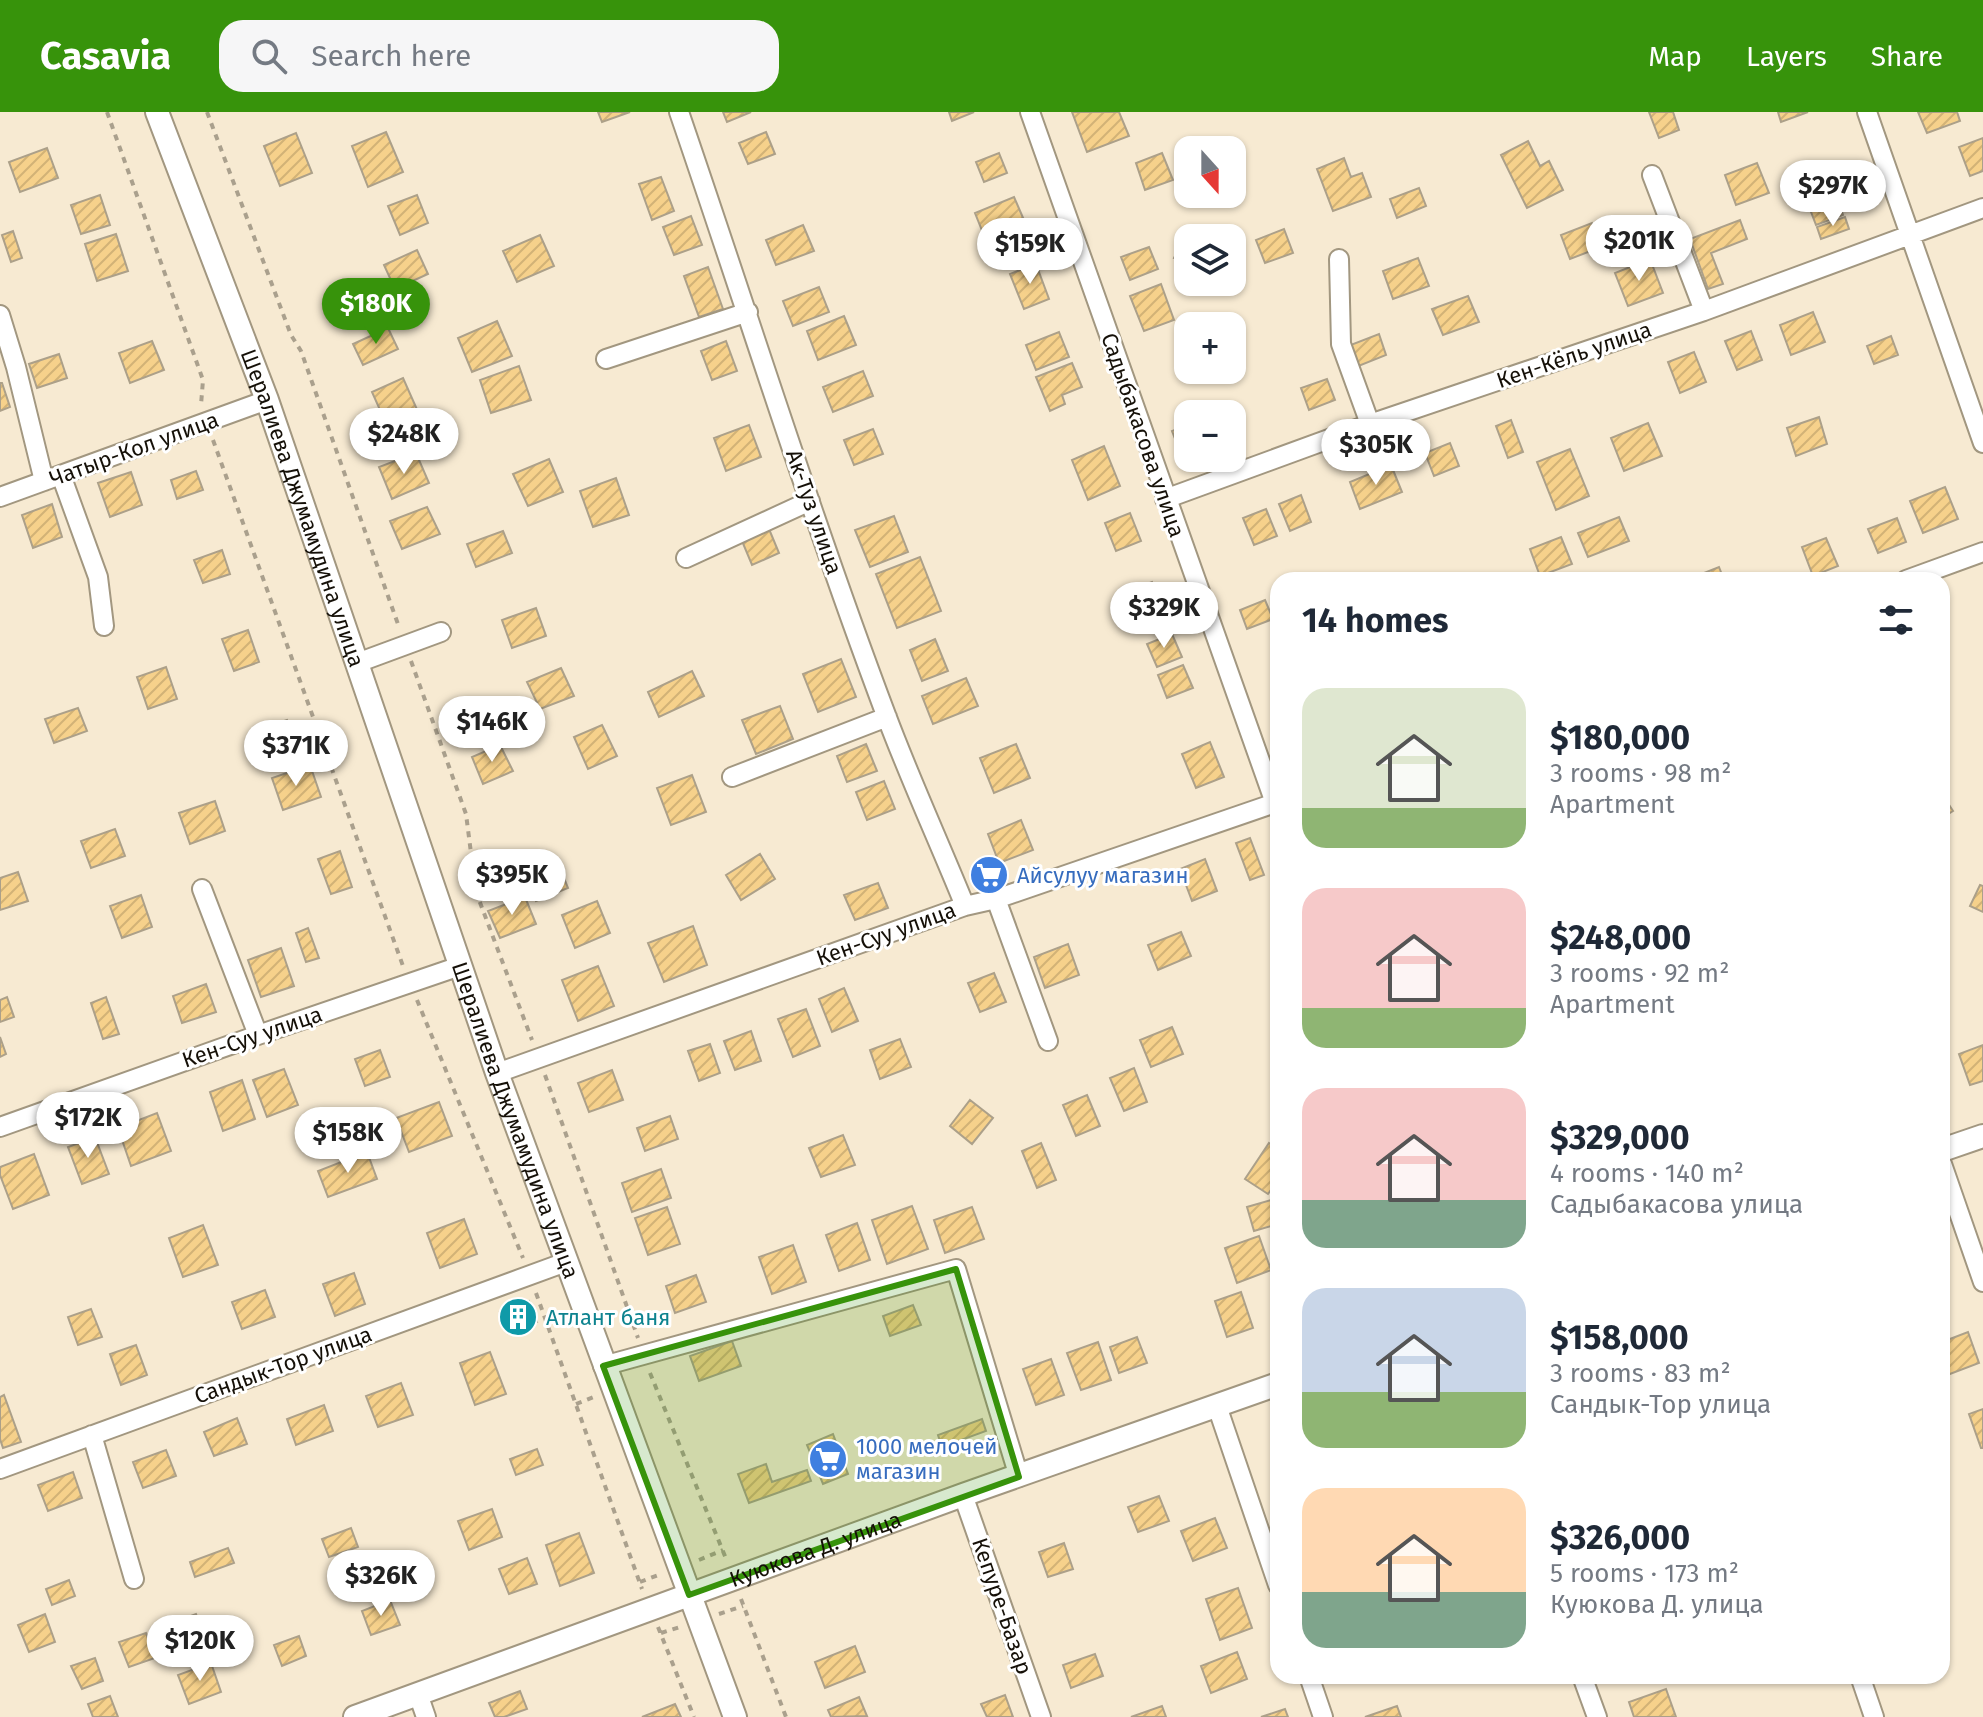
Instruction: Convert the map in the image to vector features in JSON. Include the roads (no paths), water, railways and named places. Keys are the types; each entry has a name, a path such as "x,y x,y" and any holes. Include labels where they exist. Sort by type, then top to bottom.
{"street":[{"name":"Шералиева Джумамудина улица","path":"157,112 267,400 497,1073 735,1717"},
{"name":"Ак-Туз улица","path":"679,112 810,501 887,717 965,906"},
{"name":"Садыбакасова улица","path":"1030,112 1165,499 1270,787"},
{"path":"1867,112 1983,443"},
{"path":"1652,175 1704,311"},
{"name":"Кен-Кёль улица","path":"1165,499 1370,424 1704,311 1983,208"},
{"path":"1339,259 1341,344 1370,424"},
{"path":"606,359 748,312"},
{"path":"0,315 53,478 98,577 104,626"},
{"name":"Чатыр-Кол улица","path":"0,497 267,400"},
{"path":"686,558 810,501"},
{"path":"1928,572 1983,552"},
{"path":"357,663 441,632"},
{"path":"732,777 887,717"},
{"name":"Кен-Суу улица","path":"497,1073 965,906 996,899 1270,805"},
{"path":"202,889 258,1035"},
{"path":"996,899 1048,1041"},
{"name":"Кен-Суу улица","path":"0,1127 460,966"},
{"path":"1950,1147 1983,1136"},
{"path":"1950,1187 1983,1282"},
{"name":"Сандык-Тор улица","path":"0,1469 566,1262"},
{"path":"603,1366 956,1269 1019,1477"},
{"name":"Куюкова Д. улица","path":"355,1717 963,1495 1270,1387"},
{"path":"1217,1406 1270,1562"},
{"path":"92,1435 134,1579"},
{"name":"Кепуре-Базар","path":"963,1495 1041,1717"},
{"path":"1312,1684 1323,1717"},
{"path":"1585,1684 1597,1717"},
{"path":"1863,1684 1874,1717"},
{"path":"418,1694 426,1717"}],"place":[{"name":"Айсулуу магазин","path":"989,875"},
{"name":"Атлант баня","path":"518,1317"},
{"name":"1000 мелочей магазин","path":"828,1459"}]}
